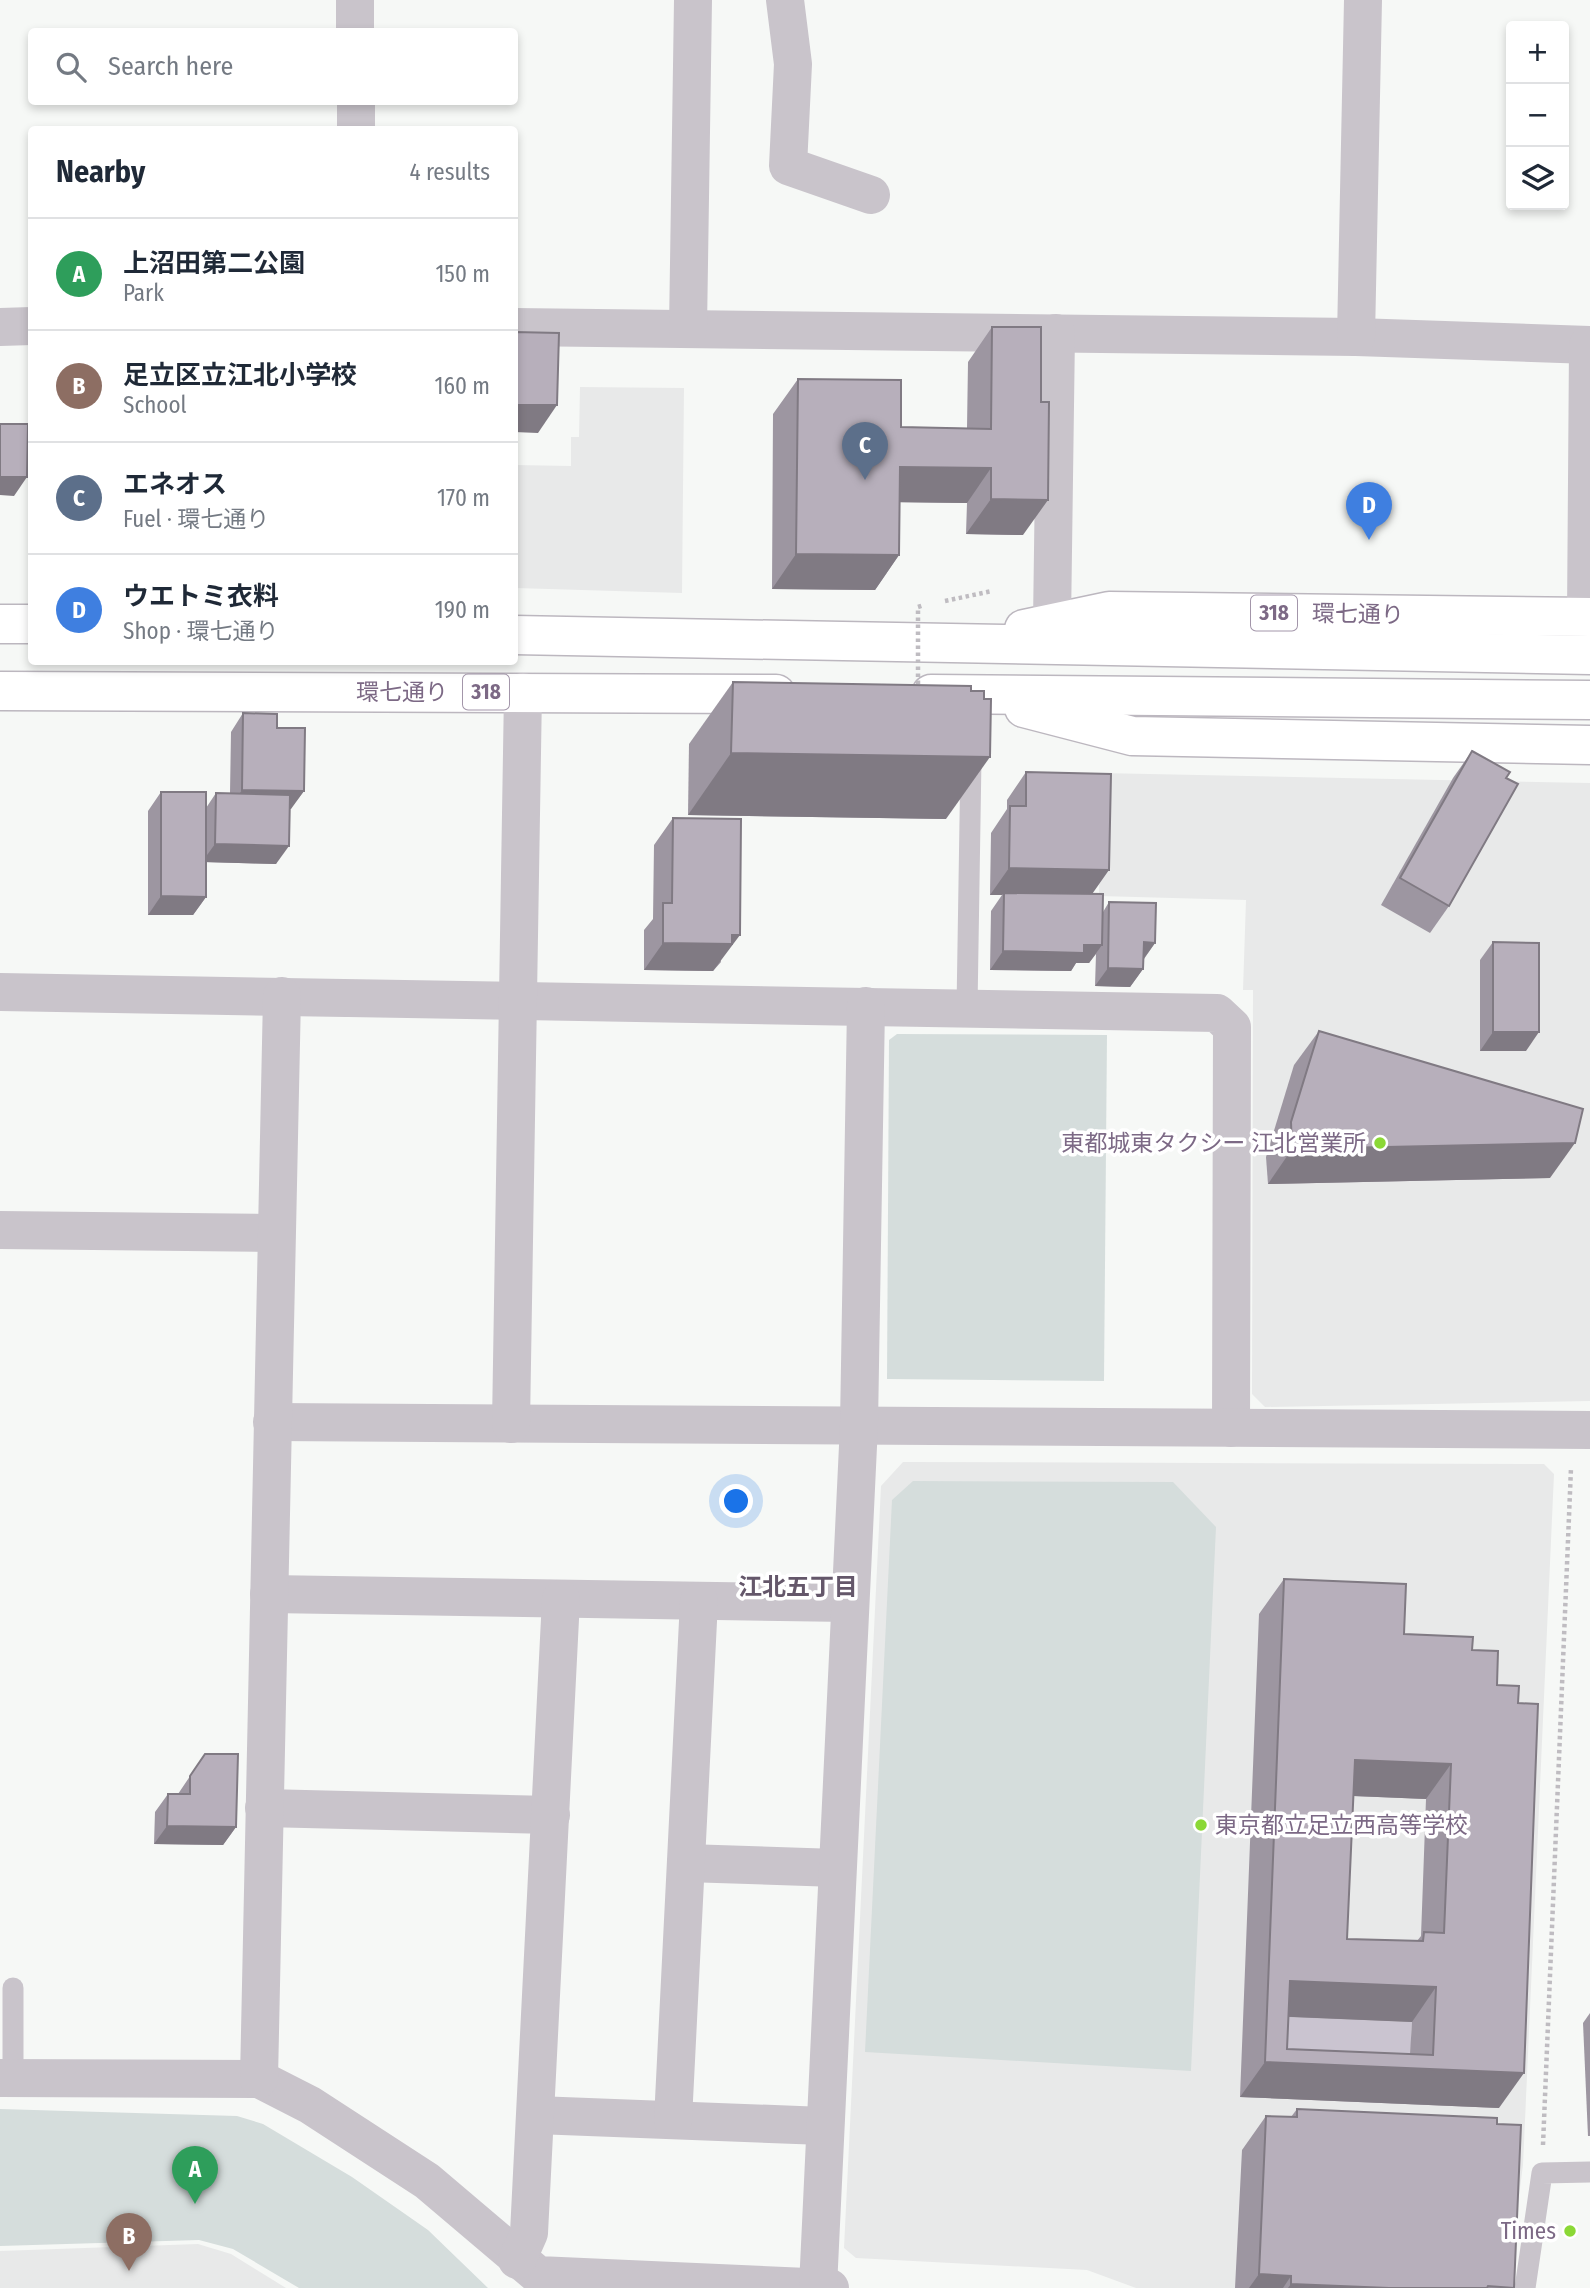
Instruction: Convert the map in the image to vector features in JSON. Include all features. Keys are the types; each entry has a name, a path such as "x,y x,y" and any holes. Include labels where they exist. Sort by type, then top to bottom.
{"main road":[{"name":"環七通り","path":"960,642 1109,611 1588,617"},
{"path":"0,624 28,624"},
{"name":"環七通り","path":"518,635 1590,655"},
{"name":"環七通り","path":"0,691 815,694"},
{"path":"905,696 1132,736 1590,745"},
{"path":"971,706 1348,696 1590,700"}],"street":[{"path":"355,0 355,28"},
{"path":"688,330 693,0"},
{"path":"785,0 793,64 788,166 872,194"},
{"path":"1356,337 1363,0"},
{"path":"356,105 356,126"},
{"path":"0,327 28,327"},
{"path":"518,327 1356,337 1589,345 1588,617"},
{"path":"1052,623 1056,334"},
{"path":"511,1424 523,692"},
{"path":"0,992 1217,1013 1232,1027 1231,1428"},
{"path":"259,2079 282,996"},
{"path":"818,2287 859,1425 866,1006"},
{"path":"0,1230 276,1233"},
{"path":"272,1422 1590,1430"},
{"path":"268,1594 849,1603"},
{"path":"517,2260 528,2233 536,2115 561,1599"},
{"path":"673,2120 699,1601"},
{"path":"264,1808 551,1815"},
{"path":"686,1863 837,1868"},
{"path":"7,2079 259,2079 310,2105 427,2181 538,2276 668,2286 830,2288"},
{"path":"536,2115 824,2126"}],"lane":[{"path":"967,1008 971,742"},
{"path":"7,2079 13,1988"},
{"path":"1525,2288 1542,2173 1590,2172"}],"path":[{"path":"905,696 918,607 992,592"},
{"path":"1542,2173 1571,1467"}],"shaded area":[{"path":"580,387 684,388 682,593 518,588 518,465 571,466 571,437 579,437"},
{"path":"1100,773 1590,783 1590,1401 1265,1407 1252,1394 1253,990 1243,990 1246,900 1099,896"},
{"path":"897,1034 1107,1035 1104,1381 887,1379 889,1040"},
{"name":"東京都立足立西高等学校","path":"903,1462 1544,1464 1554,1474 1523,2165 1507,2288 1136,2288 1087,2270 856,2258 844,2248 881,1486"},
{"path":"913,1481 1173,1482 1216,1527 1191,2071 865,2052 892,1500"},
{"path":"1265,2016 1412,2022 1409,2090 1263,2084"},
{"path":"0,2109 237,2116 263,2124 352,2177 428,2230 488,2288 299,2288 233,2249 199,2240 0,2246"},
{"path":"198,2244 231,2254 286,2288 0,2288 0,2251"}],"building":[{"path":"992,327 1041,327 1041,402 1049,402 1048,500 991,499 991,468 900,467 899,555 796,554 798,379 901,380 901,427 991,429"},
{"path":"518,332 559,333 557,405 518,405"},
{"path":"0,424 28,424 27,477 0,477"},
{"path":"733,682 971,686 971,691 984,691 984,699 991,699 990,757 731,753"},
{"path":"243,713 277,714 277,728 305,728 304,791 242,790"},
{"path":"1472,751 1510,772 1506,778 1518,784 1449,906 1400,878"},
{"path":"1026,772 1111,774 1109,870 1009,868 1010,806 1026,806"},
{"path":"161,792 206,792 206,897 161,896"},
{"path":"216,793 290,795 289,846 215,844"},
{"path":"673,818 741,819 740,935 732,935 732,944 663,943 663,903 672,903"},
{"path":"1004,893 1103,894 1102,945 1084,945 1084,953 1003,951"},
{"path":"1109,902 1156,903 1155,943 1144,942 1143,969 1108,968"},
{"path":"1493,942 1539,943 1539,1032 1493,1032"},
{"path":"1319,1031 1583,1109 1575,1143 1292,1149 1291,1122"},
{"path":"1284,1579 1406,1584 1404,1634 1473,1637 1472,1650 1498,1651 1497,1685 1519,1686 1518,1703 1538,1704 1524,2073 1265,2062","holes":["1355,1760 1451,1764 1444,1933 1424,1932 1423,1941 1347,1939","1290,1981 1436,1987 1433,2055 1287,2049"]},
{"path":"205,1754 238,1754 236,1827 167,1826 168,1794 190,1794 190,1776"},
{"path":"1297,2109 1497,2118 1497,2124 1521,2125 1514,2288 1389,2288 1291,2284 1291,2276 1259,2274 1266,2116 1297,2117"}],"place":[{"name":"エネオス","path":"865,480"},
{"name":"ウエトミ衣料","path":"1369,540"},
{"name":"東都城東タクシー 江北営業所","path":"1380,1143"},
{"name":"東京都立足立西高等学校","path":"1201,1825"},
{"name":"上沼田第二公園","path":"195,2204"},
{"name":"Times","path":"1570,2231"},
{"name":"足立区立江北小学校","path":"129,2271"}],"district":[{"name":"江北五丁目","path":"798,1587"}]}
